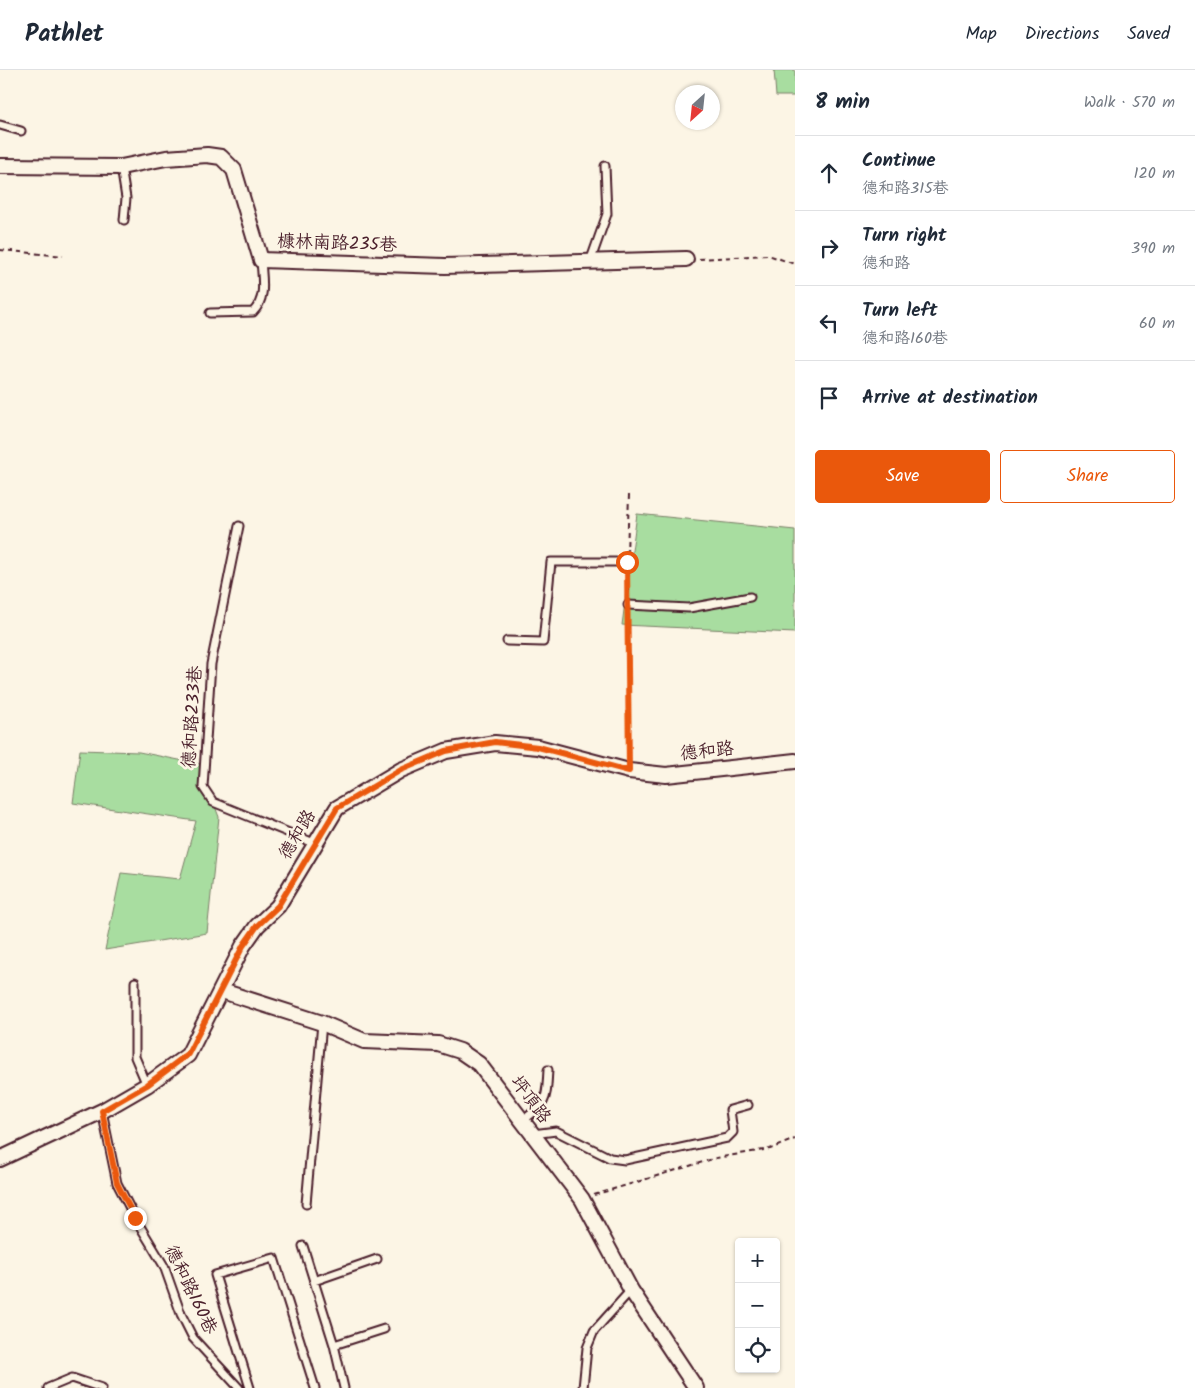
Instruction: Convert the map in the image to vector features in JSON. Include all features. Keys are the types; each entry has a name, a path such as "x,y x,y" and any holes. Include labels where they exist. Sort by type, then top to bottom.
{"street":[{"name":"槺林南路235巷","path":"0,166 121,167 166,158 207,155 221,157 234,170 261,260 445,266 686,259"},
{"name":"德和路","path":"0,1159 102,1111 147,1085 188,1054 222,992 243,946 257,926 278,906 314,843 337,808 401,770 446,751 495,742 538,747 629,771 666,775 795,761"},
{"name":"坪頂路","path":"222,992 322,1024 364,1041 438,1044 460,1051 479,1064 582,1199 631,1290 696,1388"}],"lane":[{"path":"0,125 21,131"},
{"path":"590,262 607,214 605,166"},
{"path":"121,167 126,198 124,220"},
{"path":"210,313 253,312 263,295 261,260"},
{"name":"德和路233巷","path":"239,526 212,664 204,787 213,802 314,843"},
{"path":"507,642 543,642 551,562 627,562"},
{"path":"628,605 690,608 750,598"},
{"path":"135,982 135,1057 147,1085"},
{"path":"306,1204 322,1024"},
{"path":"522,1120 539,1108 546,1098 548,1070"},
{"path":"533,1134 556,1131 610,1158 625,1160 727,1138 732,1132 730,1110 748,1105"},
{"name":"德和路160巷","path":"102,1111 117,1183 135,1218 164,1266 181,1314 193,1338 239,1388"},
{"path":"302,1246 334,1345 344,1388"},
{"path":"250,1388 215,1275 274,1258 315,1388"},
{"path":"314,1281 377,1259"},
{"path":"583,1388 587,1348 594,1331 631,1290"},
{"path":"334,1345 384,1328"},
{"path":"48,1388 72,1378 102,1388"}],"path":[{"path":"0,250 63,256"},
{"path":"686,259 733,258 768,254 795,264"},
{"path":"629,495 627,562 629,771"},
{"path":"582,1199 716,1158 770,1149 795,1139"}],"green space":[{"path":"774,70 795,70 795,96 776,96"},
{"path":"637,514 795,530 795,633 622,625"},
{"path":"80,750 139,752 199,764 219,817 207,933 105,950 121,873 180,879 196,821 73,803"}],"route":[{"path":"135,1218 117,1183 102,1111 147,1085 176,1065 188,1054 222,992 243,946 257,926 278,906 314,843 337,808 401,770 446,751 495,742 538,747 629,771 627,562"}]}
